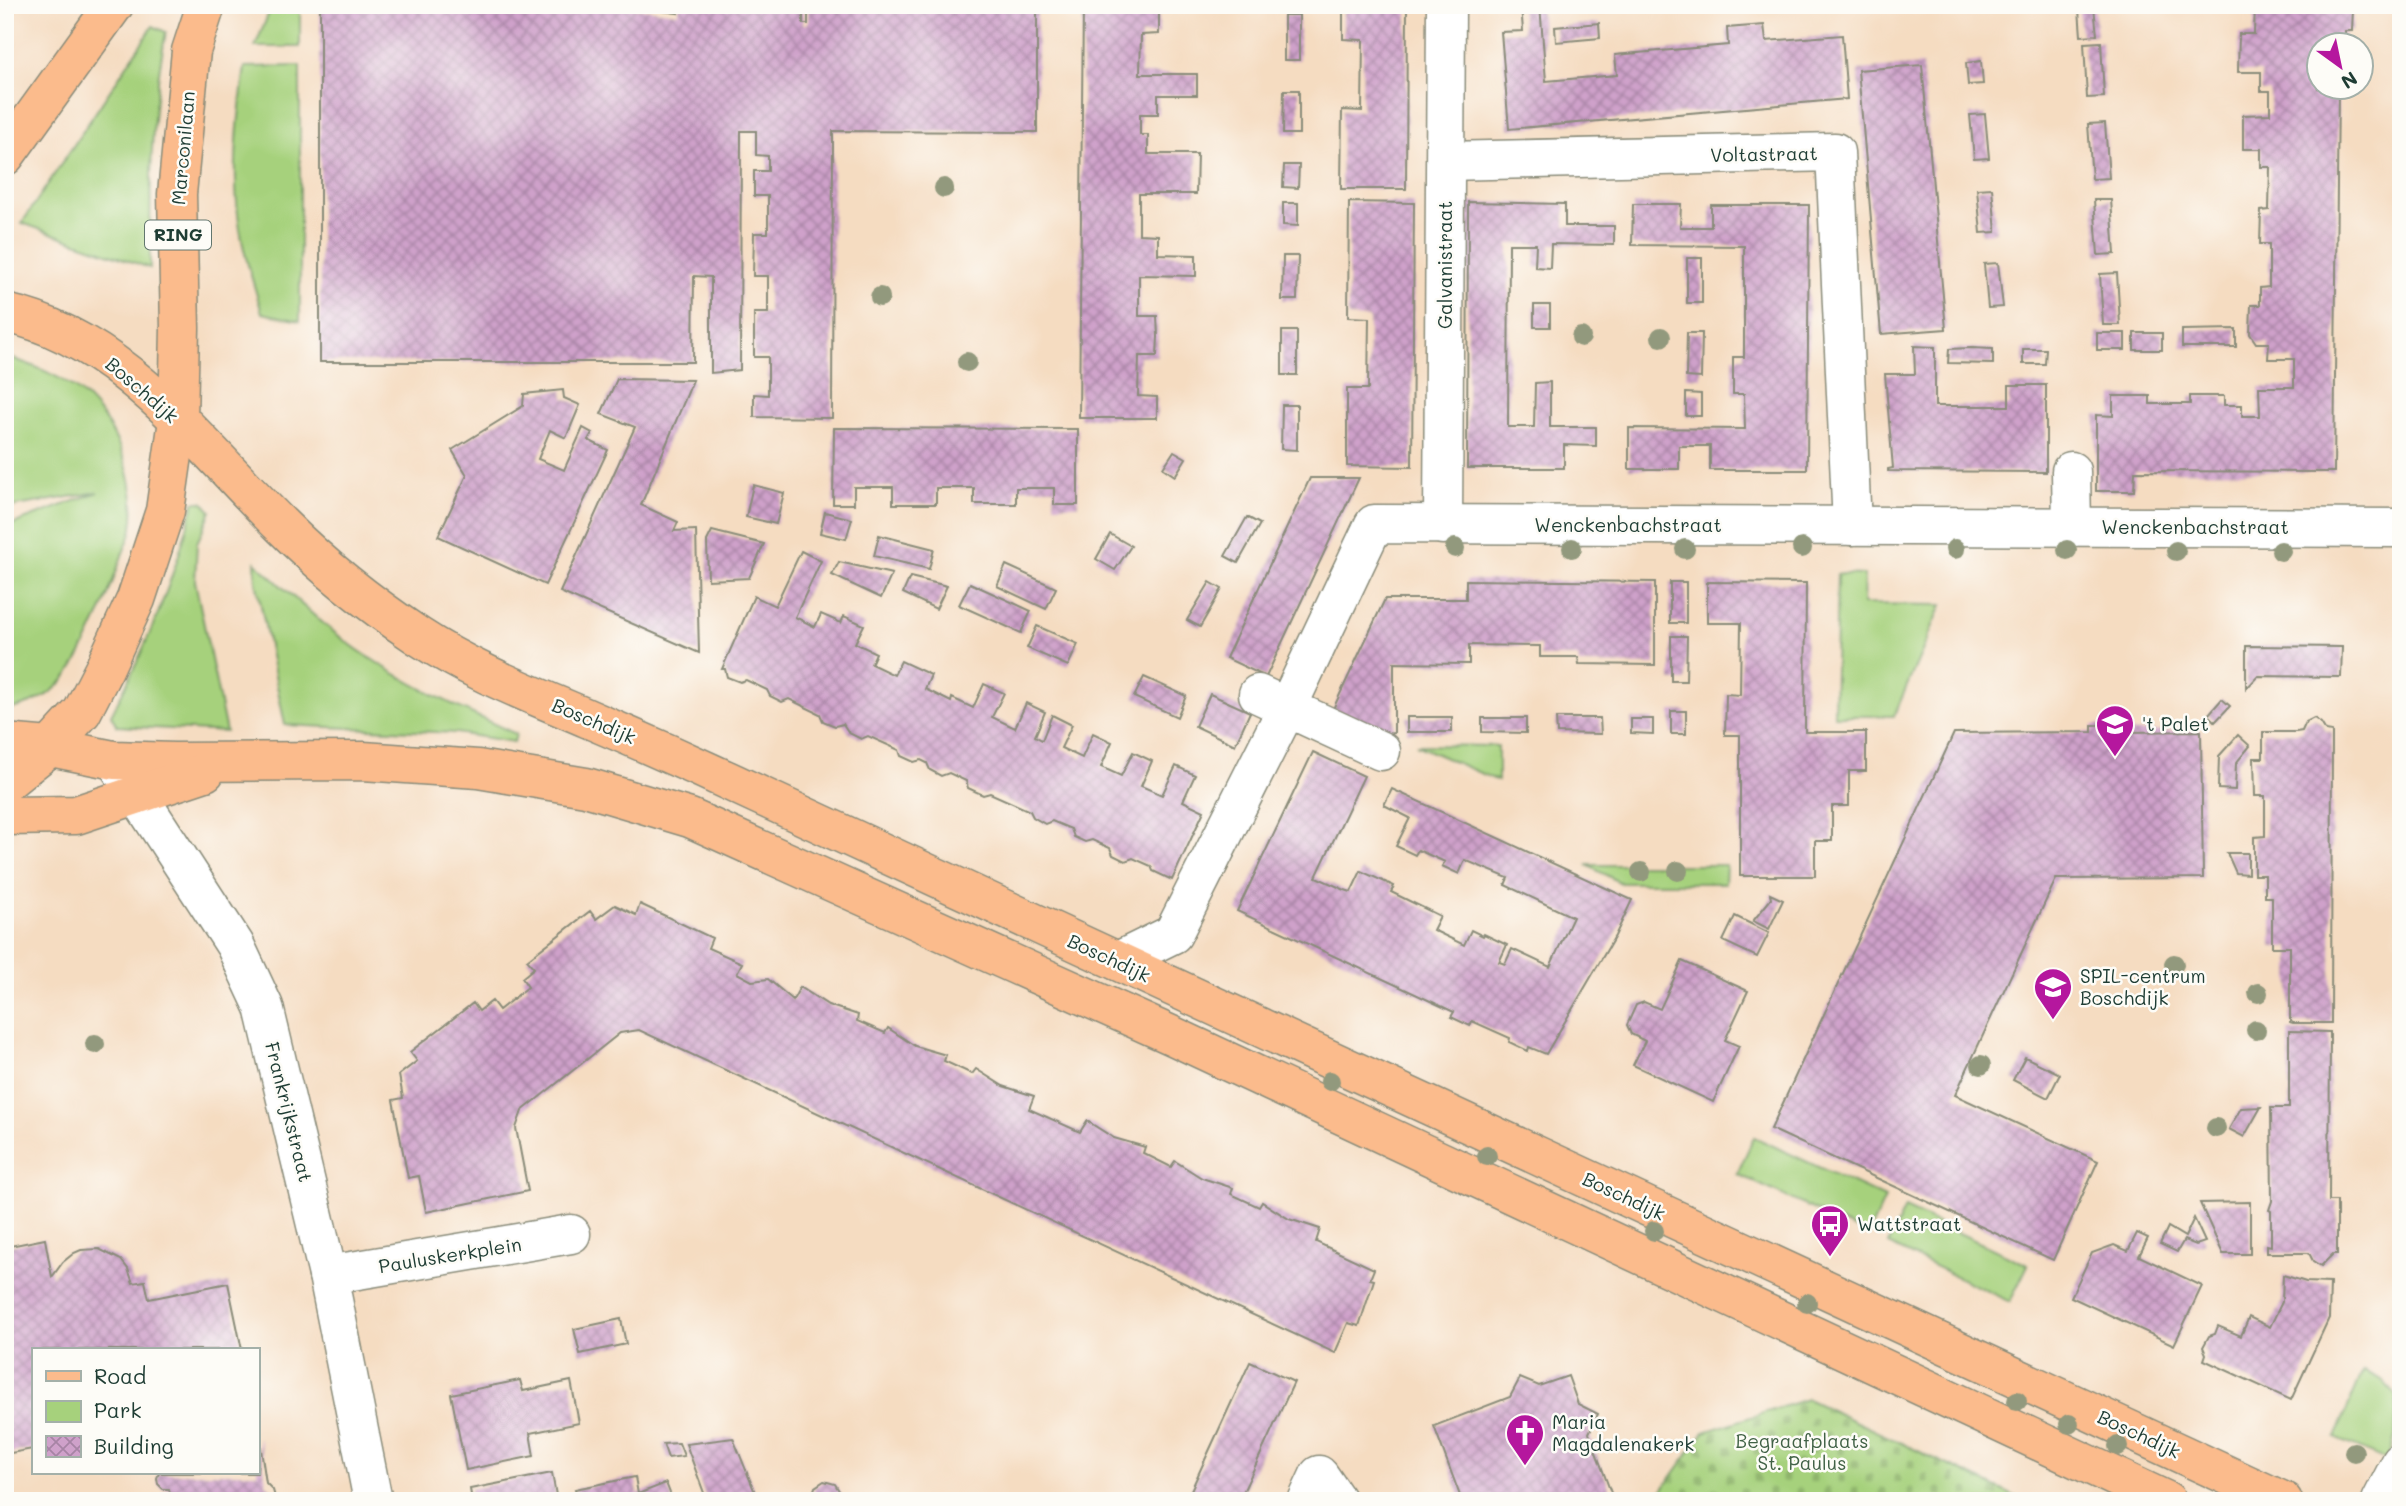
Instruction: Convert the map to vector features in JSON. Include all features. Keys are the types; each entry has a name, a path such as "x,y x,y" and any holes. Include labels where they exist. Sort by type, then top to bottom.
{"main road":[{"path":"5,156 114,5"},
{"name":"Marconilaan","path":"178,420 180,328 177,194 191,51 206,5"},
{"name":"Boschdijk","path":"5,313 25,317 68,334 118,365 178,420 282,526 338,576 419,636 493,678 654,747 2283,1501"},
{"name":"RING","path":"5,783 50,747 82,712 104,669 136,599 165,511 178,420"},
{"path":"5,743 50,747 114,760 363,761 478,769 586,787 691,818 1184,1041 2166,1501"},
{"path":"5,816 76,815 237,762"}],"street":[{"name":"Galvanistraat","path":"1443,524 1446,5"},
{"name":"Voltastraat","path":"1446,161 1835,152 1852,526"},
{"path":"2071,471 2072,527"},
{"name":"Wenckenbachstraat","path":"1118,961 1173,934 1273,701 1374,524 2401,528"},
{"path":"1273,701 1381,751"},
{"name":"Frankrijkstraat","path":"114,760 235,945 264,1007 328,1275 373,1501"},
{"name":"Pauluskerkplein","path":"328,1275 571,1234"},
{"path":"2381,1501 2401,1462"},
{"path":"1307,1501 1319,1475 1337,1501"}],"green space":[{"path":"272,5 300,5 300,47 255,47"},
{"path":"153,26 166,32 154,120 150,268 22,223"},
{"path":"300,66 300,321 262,313 243,245 236,178 237,134 245,67"},
{"path":"5,356 65,382 100,413 120,450 127,470 133,510 131,535 90,636 74,666 65,679 41,698 5,710 5,527 98,492 5,508"},
{"path":"194,502 203,502 211,511 197,543 195,581 226,732 117,726 111,715 159,611"},
{"path":"255,562 318,619 358,650 415,685 516,734 514,742 456,733 285,725 256,581"},
{"path":"1837,574 1864,575 1863,604 1942,605 1894,716 1834,716"},
{"path":"1416,745 1498,746 1498,781"},
{"path":"1587,865 1726,865 1725,883 1621,883"},
{"path":"1754,1137 1885,1198 1868,1235 1737,1174"},
{"path":"1905,1208 2028,1265 2010,1302 1888,1244"},
{"path":"2363,1371 2382,1380 2397,1396 2395,1437 2387,1460 2335,1438"},
{"name":"Begraafplaats St. Paulus","path":"1807,1399 2025,1501 1654,1501 1704,1432"}],"building":[{"path":"320,5 614,5 678,13 678,5 803,5 803,24 808,24 808,5 1037,5 1037,132 833,131 832,418 754,417 754,394 768,395 768,357 754,357 754,313 768,313 768,276 753,276 754,233 768,233 768,196 754,196 754,171 768,171 768,156 756,155 756,131 741,131 740,370 711,373 711,277 694,276 693,362 320,362"},
{"path":"1083,5 1140,5 1141,13 1159,13 1159,34 1141,35 1140,74 1197,74 1197,95 1158,95 1158,114 1140,114 1140,135 1148,135 1148,154 1197,154 1196,194 1139,194 1139,234 1158,235 1158,254 1196,255 1196,276 1139,275 1139,316 1157,316 1158,337 1157,356 1139,356 1138,396 1157,397 1157,418 1079,418"},
{"path":"1343,5 1407,5 1406,189 1341,189 1342,110 1362,111 1363,40 1343,39"},
{"path":"1521,5 1540,5 1546,81 1617,75 1615,55 1728,45 1727,28 1764,25 1766,41 1842,35 1847,99 1509,129 1501,32 1523,31"},
{"path":"2255,5 2345,5 2345,9 2353,9 2352,31 2304,32 2304,102 2338,102 2334,472 2135,471 2134,491 2096,491 2096,415 2113,416 2113,396 2150,396 2150,404 2190,404 2190,396 2224,396 2224,405 2242,405 2242,416 2260,416 2259,387 2294,387 2294,359 2268,359 2269,343 2256,343 2250,334 2251,305 2260,305 2260,288 2269,287 2269,244 2260,244 2261,211 2269,210 2270,167 2261,167 2261,149 2243,149 2243,115 2270,114 2270,91 2261,91 2261,72 2238,72 2239,34 2254,34"},
{"path":"2094,7 2097,35 2081,36 2079,9"},
{"path":"1284,15 1299,15 1299,60 1284,60"},
{"path":"1599,23 1600,38 1556,42 1555,27"},
{"path":"2101,42 2104,97 2087,98 2084,43"},
{"path":"1981,61 1983,84 1968,85 1966,63"},
{"path":"1922,65 1946,329 1881,334 1858,70"},
{"path":"1284,90 1299,90 1299,134 1283,134"},
{"path":"1985,114 1989,158 1974,159 1970,115"},
{"path":"2105,123 2109,178 2092,179 2088,124"},
{"path":"1284,165 1299,165 1298,188 1283,187"},
{"path":"1992,188 1996,232 1981,233 1977,189"},
{"path":"2094,200 2111,200 2115,254 2098,255"},
{"path":"1349,202 1414,203 1412,467 1347,466 1347,389 1368,389 1369,318 1348,317"},
{"path":"1468,202 1565,204 1565,226 1614,226 1614,245 1551,244 1550,268 1535,267 1536,244 1509,244 1508,427 1534,427 1535,383 1550,382 1550,427 1596,427 1596,446 1564,445 1564,468 1467,468"},
{"path":"1283,203 1298,203 1298,226 1283,225"},
{"path":"1633,204 1681,204 1680,227 1711,227 1711,205 1809,205 1807,470 1710,470 1710,446 1679,446 1679,469 1629,469 1629,428 1745,429 1744,394 1733,394 1733,357 1744,357 1744,246 1632,245"},
{"path":"1283,256 1298,256 1297,300 1282,300"},
{"path":"1687,258 1702,258 1702,303 1687,303"},
{"path":"1998,263 2003,307 1988,308 1984,264"},
{"path":"2117,273 2120,325 2103,325 2100,274"},
{"path":"1534,305 1550,305 1550,327 1534,327"},
{"path":"2236,329 2236,347 2182,347 2182,330"},
{"path":"1282,331 1297,331 1297,375 1282,375"},
{"path":"1687,333 1702,333 1701,378 1686,377"},
{"path":"2097,333 2125,333 2125,350 2097,350"},
{"path":"2134,333 2162,333 2162,350 2134,350"},
{"path":"1914,346 1935,347 1935,406 2009,406 2009,385 2046,385 2046,472 1888,471 1893,468 1885,374 1915,374"},
{"path":"1949,349 1993,349 1993,364 1948,363"},
{"path":"2023,349 2046,349 2045,364 2023,364"},
{"path":"617,379 693,380 641,505 678,522 674,531 696,530 699,653 560,592 635,427 601,414"},
{"path":"563,390 564,398 580,405 566,438 550,430 538,459 564,470 583,428 592,433 588,440 608,450 545,585 438,536 467,475 452,450 523,406 524,394"},
{"path":"1686,393 1701,394 1701,416 1686,416"},
{"path":"1282,405 1297,405 1297,450 1281,449"},
{"path":"834,428 1078,429 1078,505 1054,505 1054,488 1016,488 1016,504 974,504 974,488 936,488 936,504 893,504 893,487 854,487 854,504 833,504"},
{"path":"1174,451 1186,458 1175,476 1163,468"},
{"path":"1310,478 1359,478 1266,677 1226,658"},
{"path":"753,485 784,493 776,524 746,517"},
{"path":"825,512 852,519 846,539 820,533"},
{"path":"1247,517 1260,524 1238,563 1225,556"},
{"path":"712,531 764,544 749,578 708,580 707,541"},
{"path":"1110,534 1131,546 1115,570 1096,559"},
{"path":"879,535 934,549 929,569 874,556"},
{"path":"801,551 821,561 795,617 815,627 821,614 841,623 844,616 864,625 855,643 876,653 871,664 894,675 901,661 931,675 925,689 951,702 952,698 973,708 984,684 1004,693 992,717 1015,728 1026,703 1045,712 1035,736 1042,740 1052,715 1072,725 1061,748 1082,758 1093,733 1112,742 1101,767 1121,776 1133,752 1152,761 1141,786 1162,795 1176,766 1195,775 1183,801 1204,811 1172,880 1133,858 1125,861 1113,855 1110,848 1092,840 1085,842 1074,837 1071,829 1052,821 1045,824 1033,817 1030,811 990,793 983,795 968,788 966,781 949,773 941,776 930,770 927,763 921,760 914,762 901,756 899,750 868,736 861,739 849,733 843,724 835,726 823,721 820,714 789,699 782,702 770,696 767,690 746,680 740,682 727,677 725,669 722,669 754,596 775,606"},
{"path":"839,562 892,574 881,598 832,575"},
{"path":"1006,565 1056,588 1046,609 997,586"},
{"path":"910,577 947,586 936,609 903,593"},
{"path":"1466,580 1655,582 1655,665 1579,664 1578,657 1540,657 1540,646 1469,645 1469,664 1394,663 1394,733 1385,734 1333,709 1385,599 1466,599"},
{"path":"1210,582 1222,589 1200,627 1187,620"},
{"path":"1670,582 1686,582 1686,623 1670,623"},
{"path":"1707,582 1806,583 1805,732 1866,732 1866,771 1849,771 1849,806 1832,806 1832,841 1815,841 1815,876 1740,876 1740,735 1725,735 1726,694 1740,695 1741,623 1707,623"},
{"path":"970,583 1031,611 1021,633 959,605"},
{"path":"1037,626 1078,644 1068,666 1027,648"},
{"path":"1671,636 1687,636 1686,681 1671,681"},
{"path":"2246,646 2342,647 2341,677 2258,676 2246,689"},
{"path":"1144,677 1186,696 1177,717 1134,697"},
{"path":"1210,694 1250,712 1235,745 1195,726"},
{"path":"2222,699 2230,706 2215,722 2208,715"},
{"path":"1671,711 1686,711 1686,734 1671,734"},
{"path":"1407,717 1452,717 1452,732 1407,732"},
{"path":"1482,718 1526,718 1526,733 1482,732"},
{"path":"1556,718 1600,718 1601,734 1557,733"},
{"path":"2314,718 2326,731 2332,732 2331,1023 2293,1023 2290,1022 2290,947 2272,947 2272,897 2265,897 2265,875 2254,875 2254,837 2265,836 2265,796 2255,796 2254,758 2263,758 2263,732 2302,731 2306,722"},
{"path":"1631,719 1653,719 1653,734 1631,733"},
{"path":"2092,725 2129,725 2129,732 2201,731 2203,878 2056,879 1955,1095 2098,1161 2053,1260 1771,1129 1954,733 2092,732"},
{"path":"2238,735 2250,746 2236,763 2235,790 2218,789 2219,756"},
{"path":"1313,752 1364,776 1316,877 1351,892 1361,871 1394,886 1391,892 1440,916 1433,930 1464,945 1471,930 1507,945 1499,962 1505,964 1512,949 1550,967 1573,917 1505,885 1508,878 1465,860 1459,874 1442,866 1445,862 1418,850 1415,855 1396,846 1410,818 1384,805 1392,789 1632,900 1615,936 1546,1054 1529,1047 1528,1051 1509,1042 1510,1038 1472,1021 1470,1026 1451,1017 1454,1012 1237,911"},
{"path":"2227,853 2248,853 2248,874 2236,873"},
{"path":"1770,894 1783,900 1769,929 1753,921 1771,899"},
{"path":"640,904 712,938 708,948 742,963 737,973 752,981 768,979 793,1000 800,987 828,1005 858,1015 857,1021 885,1033 888,1028 915,1046 946,1055 944,1061 972,1074 976,1069 1003,1086 1034,1096 1029,1109 1080,1132 1087,1121 1114,1138 1145,1147 1143,1153 1171,1167 1175,1161 1202,1178 1233,1188 1231,1194 1259,1207 1262,1202 1289,1219 1320,1229 1316,1242 1374,1269 1370,1279 1374,1280 1359,1326 1348,1323 1335,1353 639,1030 620,1033 522,1111 516,1128 528,1191 426,1212 419,1176 408,1178 393,1100 403,1098 399,1075 417,1061 410,1052 473,1003 479,1011 492,1001 499,1010 528,987 522,978 534,968 527,960 590,911 596,919 615,905 636,915"},
{"path":"1735,916 1769,933 1757,957 1723,941"},
{"path":"1682,961 1748,991 1725,1040 1739,1046 1713,1102 1633,1065 1645,1041 1631,1034 1627,1025 1636,1005 1644,1002 1660,1009"},
{"path":"2289,1031 2330,1032 2329,1201 2337,1201 2337,1254 2333,1254 2321,1266 2313,1261 2309,1253 2267,1253 2267,1245 2271,1246 2271,1108 2289,1108"},
{"path":"2025,1057 2060,1074 2048,1098 2013,1080"},
{"path":"2261,1107 2244,1137 2229,1129 2241,1108"},
{"path":"2250,1202 2250,1254 2223,1254 2200,1203"},
{"path":"2194,1218 2205,1242 2196,1245 2184,1240 2177,1252 2160,1244 2168,1227 2185,1237"},
{"path":"2137,1233 2148,1238 2139,1256 2202,1286 2174,1345 2071,1297 2092,1253 2114,1245 2128,1251"},
{"path":"45,1239 52,1277 74,1253 99,1249 121,1260 133,1283 145,1281 149,1299 228,1283 242,1348 32,1348 32,1449 5,1454 5,1247"},
{"path":"2283,1275 2306,1282 2330,1283 2329,1318 2291,1400 2204,1360 2206,1354 2203,1347 2209,1336 2215,1334 2218,1326 2241,1336 2249,1317 2270,1327 2282,1302"},
{"path":"621,1319 626,1344 580,1354 574,1329"},
{"path":"1250,1362 1294,1382 1239,1501 1186,1501"},
{"name":"Maria Magdalenakerk","path":"1568,1376 1578,1404 1598,1414 1589,1433 1614,1501 1462,1501 1434,1426 1510,1397 1520,1378 1539,1386"},
{"path":"520,1380 523,1391 571,1381 579,1423 530,1433 534,1456 466,1470 451,1394"},
{"path":"259,1436 266,1483 273,1490 276,1501 172,1501 169,1489 163,1489 157,1478 159,1474 259,1474"},
{"path":"733,1438 756,1495 740,1501 707,1501 686,1444"},
{"path":"679,1443 684,1456 668,1458 663,1444"},
{"path":"552,1473 557,1501 472,1501 470,1489"},
{"path":"635,1477 638,1494 666,1483 673,1501 558,1501 577,1496 575,1489"},
{"path":"824,1481 835,1484 841,1494 839,1501 814,1501 812,1497 815,1487"}],"place":[{"name":"'t Palet","path":"2115,758"},
{"name":"SPIL-centrum Boschdijk","path":"2053,1021"},
{"name":"Wattstraat","path":"1830,1258"},
{"name":"Maria Magdalenakerk","path":"1525,1467"}]}
